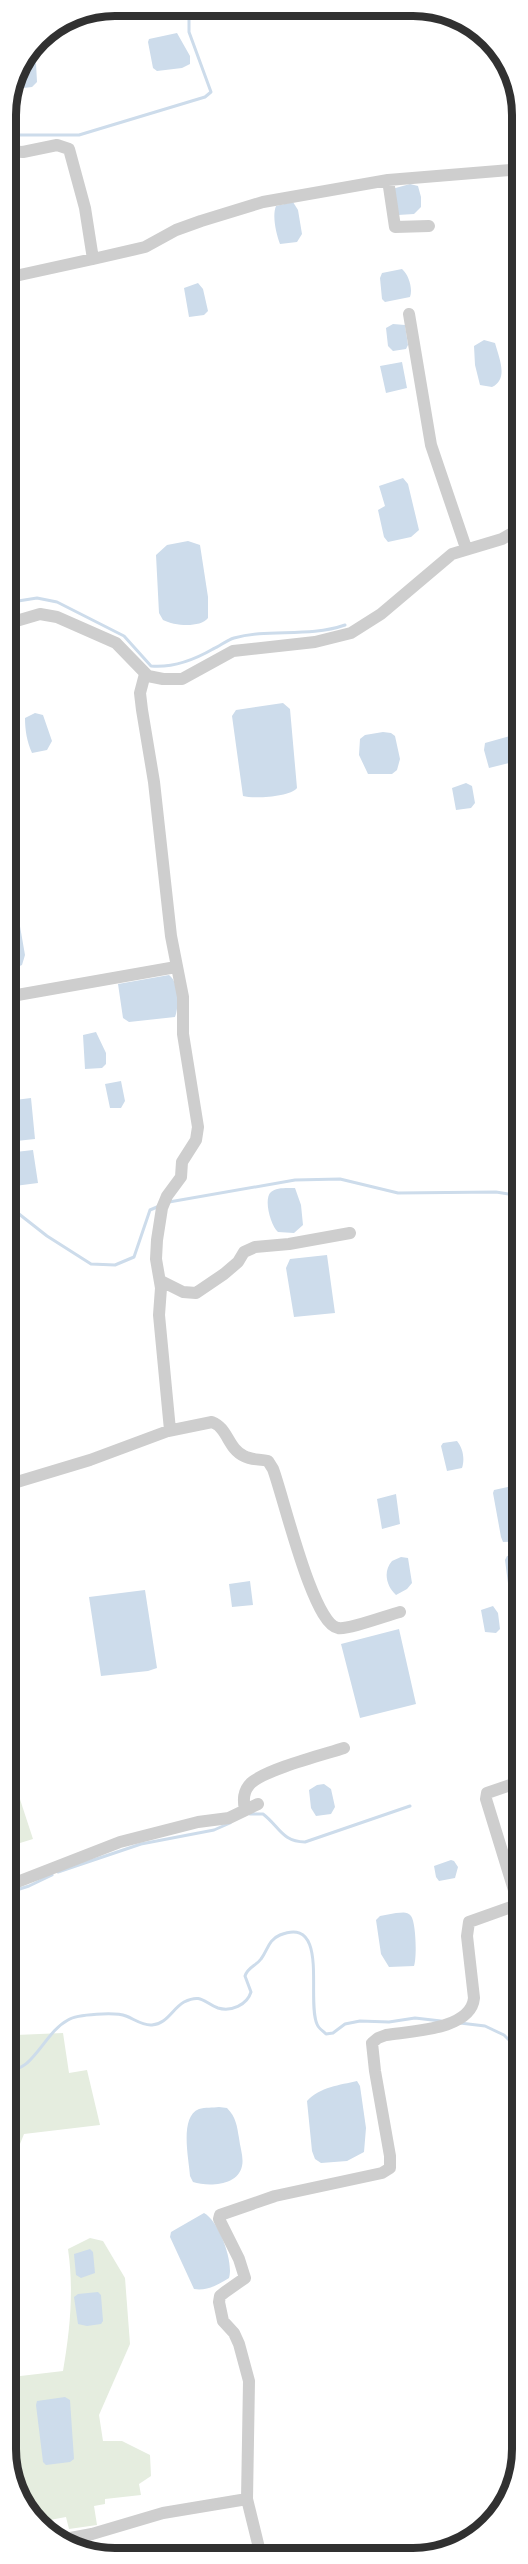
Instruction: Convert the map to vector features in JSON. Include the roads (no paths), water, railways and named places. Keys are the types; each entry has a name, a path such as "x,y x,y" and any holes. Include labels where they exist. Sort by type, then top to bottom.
{"street":[{"path":"17,152 57,145 69,149 85,208 93,259"},
{"path":"17,276 145,247 224,212 262,202 388,180 512,170"},
{"path":"388,180 395,227 429,226"},
{"path":"409,314 431,445 466,548"},
{"path":"17,621 40,614 57,617 116,643 128,652 145,674 163,680 182,679 233,651 315,642 351,633 381,614 452,554 502,539 512,533"},
{"path":"145,674 140,693 154,782 176,967 183,997 183,1034 198,1127 196,1140 182,1162 181,1177 162,1208 156,1259 160,1281 159,1315 170,1430"},
{"path":"17,995 176,967"},
{"path":"160,1281 183,1292 196,1293 204,1290 231,1268 244,1252 255,1247 289,1244 350,1233"},
{"path":"16,1482 90,1460 170,1430 212,1422 221,1427 232,1447 240,1454 268,1461 270,1464 284,1497 309,1587 321,1613 332,1626 341,1629 400,1612"},
{"path":"245,1810 243,1798 252,1782 280,1769 344,1749"},
{"path":"511,1785 487,1793 486,1798 511,1876"},
{"path":"16,1882 120,1842 198,1822 229,1818 258,1804"},
{"path":"259,2548 247,2499 249,2380 240,2344 223,2321 219,2302 220,2296 245,2278 239,2259 219,2219 220,2215 275,2196 382,2173 390,2168 372,2043 386,2035 437,2028 466,2016 473,2007 474,1998 468,1926 472,1920 511,1906"},
{"path":"75,2538 163,2513 247,2499"}],"water":[{"path":"177,33 190,56 190,64 182,68 157,71 153,68 149,39"},
{"path":"36,57 37,82 32,87 21,88"},
{"path":"410,184 418,186 421,207 414,214 398,215 392,189"},
{"path":"293,202 298,210 302,234 297,242 280,244 274,220 276,206"},
{"path":"402,269 410,282 410,297 385,302 382,299 380,278 382,273"},
{"path":"198,283 203,289 208,311 204,315 189,317 184,288"},
{"path":"393,324 405,325 408,345 406,349 393,351 388,346 386,328"},
{"path":"484,340 495,343 500,361 500,379 492,387 480,385 475,365 474,346"},
{"path":"402,362 407,388 386,393 380,366"},
{"path":"403,478 408,484 419,530 411,537 388,542 384,537 378,510 385,506 379,486"},
{"path":"188,541 200,545 208,597 208,618 193,625 174,624 163,620 159,613 156,555 167,545"},
{"path":"283,703 290,709 297,788 272,796 243,796 232,716 236,710"},
{"path":"35,713 43,715 52,741 47,750 32,753 25,718"},
{"path":"383,732 395,736 400,759 397,770 392,774 368,774 359,755 360,739 365,735"},
{"path":"510,736 512,762 489,768 484,750 485,743"},
{"path":"466,783 472,786 475,803 471,808 456,810 452,788"},
{"path":"17,907 25,955 22,965 17,967"},
{"path":"169,975 175,983 177,995 175,1017 129,1022 123,1018 118,984"},
{"path":"96,1032 106,1053 106,1064 102,1068 85,1069 83,1035"},
{"path":"121,1081 125,1101 121,1108 110,1108 105,1084"},
{"path":"31,1098 35,1139 17,1141 17,1100"},
{"path":"33,1150 38,1183 17,1186 17,1152"},
{"path":"295,1188 301,1205 303,1225 294,1233 278,1232 269,1212 269,1195 276,1189"},
{"path":"327,1255 335,1313 294,1317 286,1268 290,1259"},
{"path":"457,1441 463,1454 462,1468 447,1471 441,1446 443,1443"},
{"path":"511,1486 511,1542 503,1542 501,1537 494,1490"},
{"path":"396,1494 400,1524 382,1529 377,1499"},
{"path":"511,1555 511,1593 509,1591 505,1560 507,1556"},
{"path":"401,1557 408,1558 412,1583 396,1595 388,1583 387,1569 392,1561"},
{"path":"250,1581 253,1605 232,1607 229,1584"},
{"path":"145,1590 157,1668 101,1676 89,1597"},
{"path":"493,1606 498,1613 500,1629 496,1633 485,1632 481,1610"},
{"path":"399,1629 416,1704 360,1718 341,1644"},
{"path":"324,1784 331,1789 335,1807 331,1814 316,1816 311,1808 309,1790"},
{"path":"451,1860 458,1867 455,1878 439,1881 434,1866"},
{"path":"408,1913 413,1920 416,1940 414,1966 389,1967 381,1954 376,1920 380,1916"},
{"path":"357,2081 360,2086 366,2128 364,2152 347,2161 321,2163 315,2159 312,2151 307,2101 324,2090"},
{"path":"227,2108 236,2122 242,2166 235,2178 229,2181 214,2184 193,2182 190,2176 187,2149 189,2120 199,2109"},
{"path":"204,2213 210,2217 220,2233 230,2271 229,2278 217,2285 194,2289 170,2237 171,2232"},
{"path":"90,2249 93,2252 95,2273 81,2278 76,2275 74,2254"},
{"path":"98,2292 101,2295 103,2321 101,2324 87,2326 78,2324 74,2297 78,2294"},
{"path":"65,2397 70,2400 74,2459 70,2462 46,2465 43,2462 37,2401"}],"waterway":[{"path":"17,135 79,135 205,97 211,92 189,32 189,16"},
{"path":"17,602 37,598 57,602 124,636 151,666 191,660 229,640 247,635 317,631 345,625"},
{"path":"169,1202 295,1180 340,1179 398,1193 496,1192 512,1194"},
{"path":"17,1213 91,1264 115,1265 134,1257 150,1210 157,1207"},
{"path":"250,1814 263,1814 286,1836 305,1842 410,1806"},
{"path":"58,1872 141,1844 214,1830 230,1823"},
{"path":"16,1890 52,1875"},
{"path":"16,2069 32,2058 56,2029 73,2018 114,2014 152,2025 162,2022 190,1999 199,1999 223,2009 238,2006 246,2001 251,1992 245,1976 248,1971 261,1959 276,1937 295,1932 305,1937 311,1948 314,2012 319,2028 326,2034 333,2033 345,2024 360,2021 389,2022 415,2018 441,2021"},
{"path":"460,2023 485,2026 504,2035 511,2042"}]}
